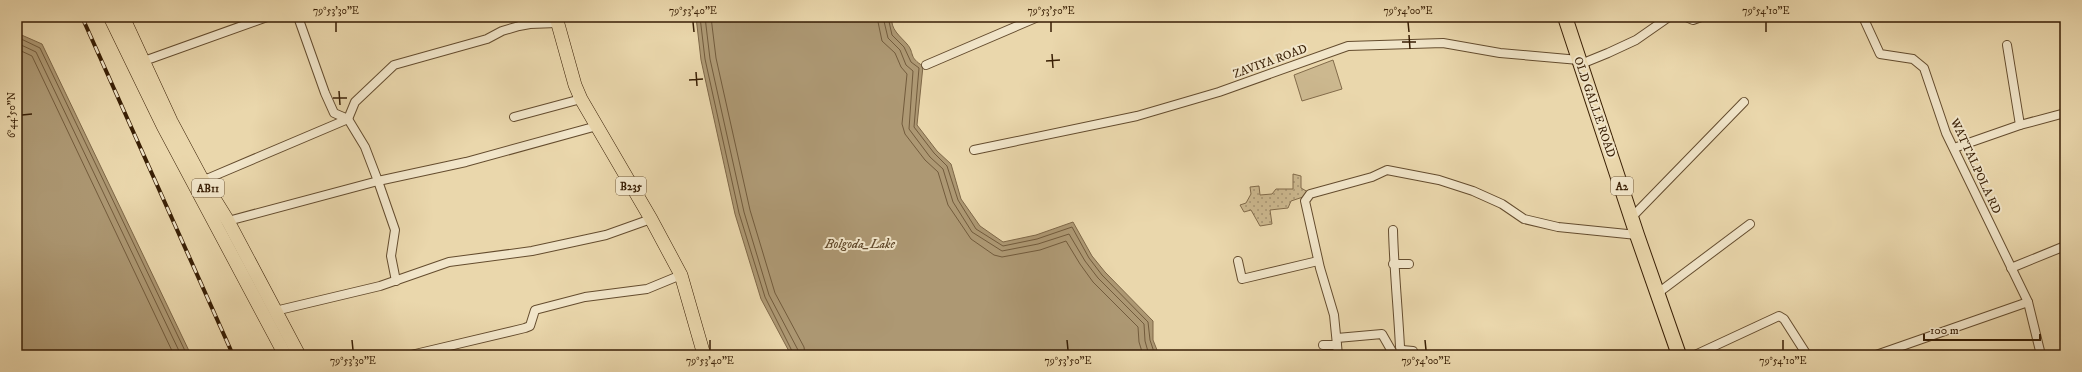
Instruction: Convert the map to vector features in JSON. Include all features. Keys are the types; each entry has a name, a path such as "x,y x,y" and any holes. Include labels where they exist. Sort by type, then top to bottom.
{"highway":[{"name":"OLD GALLE ROAD","path":"1565,17 1637,235 1679,355"}],"main road":[{"name":"AB11","path":"110,17 163,126 197,180 228,221 298,355"},
{"name":"AB11","path":"123,17 197,180 286,355"},
{"name":"B235","path":"557,20 574,85 681,274 704,355"}],"street":[{"path":"144,61 267,17"},
{"path":"298,17 325,93 334,113 348,119 365,147 378,181 395,230 391,256 396,282"},
{"path":"926,65 1038,17"},
{"path":"1580,62 1608,53 1636,40 1669,17"},
{"path":"1686,17 1693,20 1701,17"},
{"name":"WATTALPOLA RD","path":"1863,17 1880,54 1913,59 1924,68 1946,133 2028,302 2041,355"},
{"path":"197,180 209,178 348,119 355,102 394,65 487,39 502,31 519,26 557,20"},
{"name":"ZAVIYA ROAD","path":"974,150 1137,116 1219,92 1348,46 1443,43 1500,53 1580,62"},
{"path":"2007,45 2020,125"},
{"path":"514,117 581,99"},
{"path":"1632,217 1744,102"},
{"path":"1954,148 2020,125 2065,113"},
{"path":"228,221 378,181 466,162 597,126"},
{"path":"1338,355 1334,315 1318,261 1305,201 1310,194 1372,177 1387,170 1439,180 1473,191 1502,204 1524,219 1558,227 1637,235"},
{"path":"275,311 396,282 449,262 532,251 606,235 651,219"},
{"path":"1658,293 1750,224"},
{"path":"1393,230 1400,347 1398,353"},
{"path":"2011,268 2065,246"},
{"path":"1238,261 1242,279 1318,261"},
{"path":"1394,264 1409,264"},
{"path":"411,355 526,328 530,326 535,310 585,297 646,290 681,274"},
{"path":"1876,355 2028,302"},
{"path":"1695,355 1778,316 1784,319 1807,355"},
{"path":"1323,345 1337,341 1382,334 1398,353"},
{"path":"1398,353 1413,351"}],"shaded area":[{"path":"1333,60 1342,89 1302,101 1294,75"},
{"path":"1293,174 1301,176 1301,188 1308,192 1303,197 1291,201 1288,208 1270,210 1272,224 1260,226 1251,210 1244,212 1240,205 1246,203 1251,194 1250,187 1259,186 1260,195 1272,194 1276,189 1293,189"}],"water":[{"name":"Bolgoda_Lake","path":"696,17 892,17 894,29 907,44 915,60 923,66 917,125 937,151 951,164 961,199 980,226 1003,242 1036,235 1073,222 1092,256 1105,272 1153,321 1153,340 1159,355 791,355 761,299 735,214 701,60"},
{"path":"17,33 42,44 191,355 17,355"}],"railway":[{"path":"82,17 233,355"}]}
